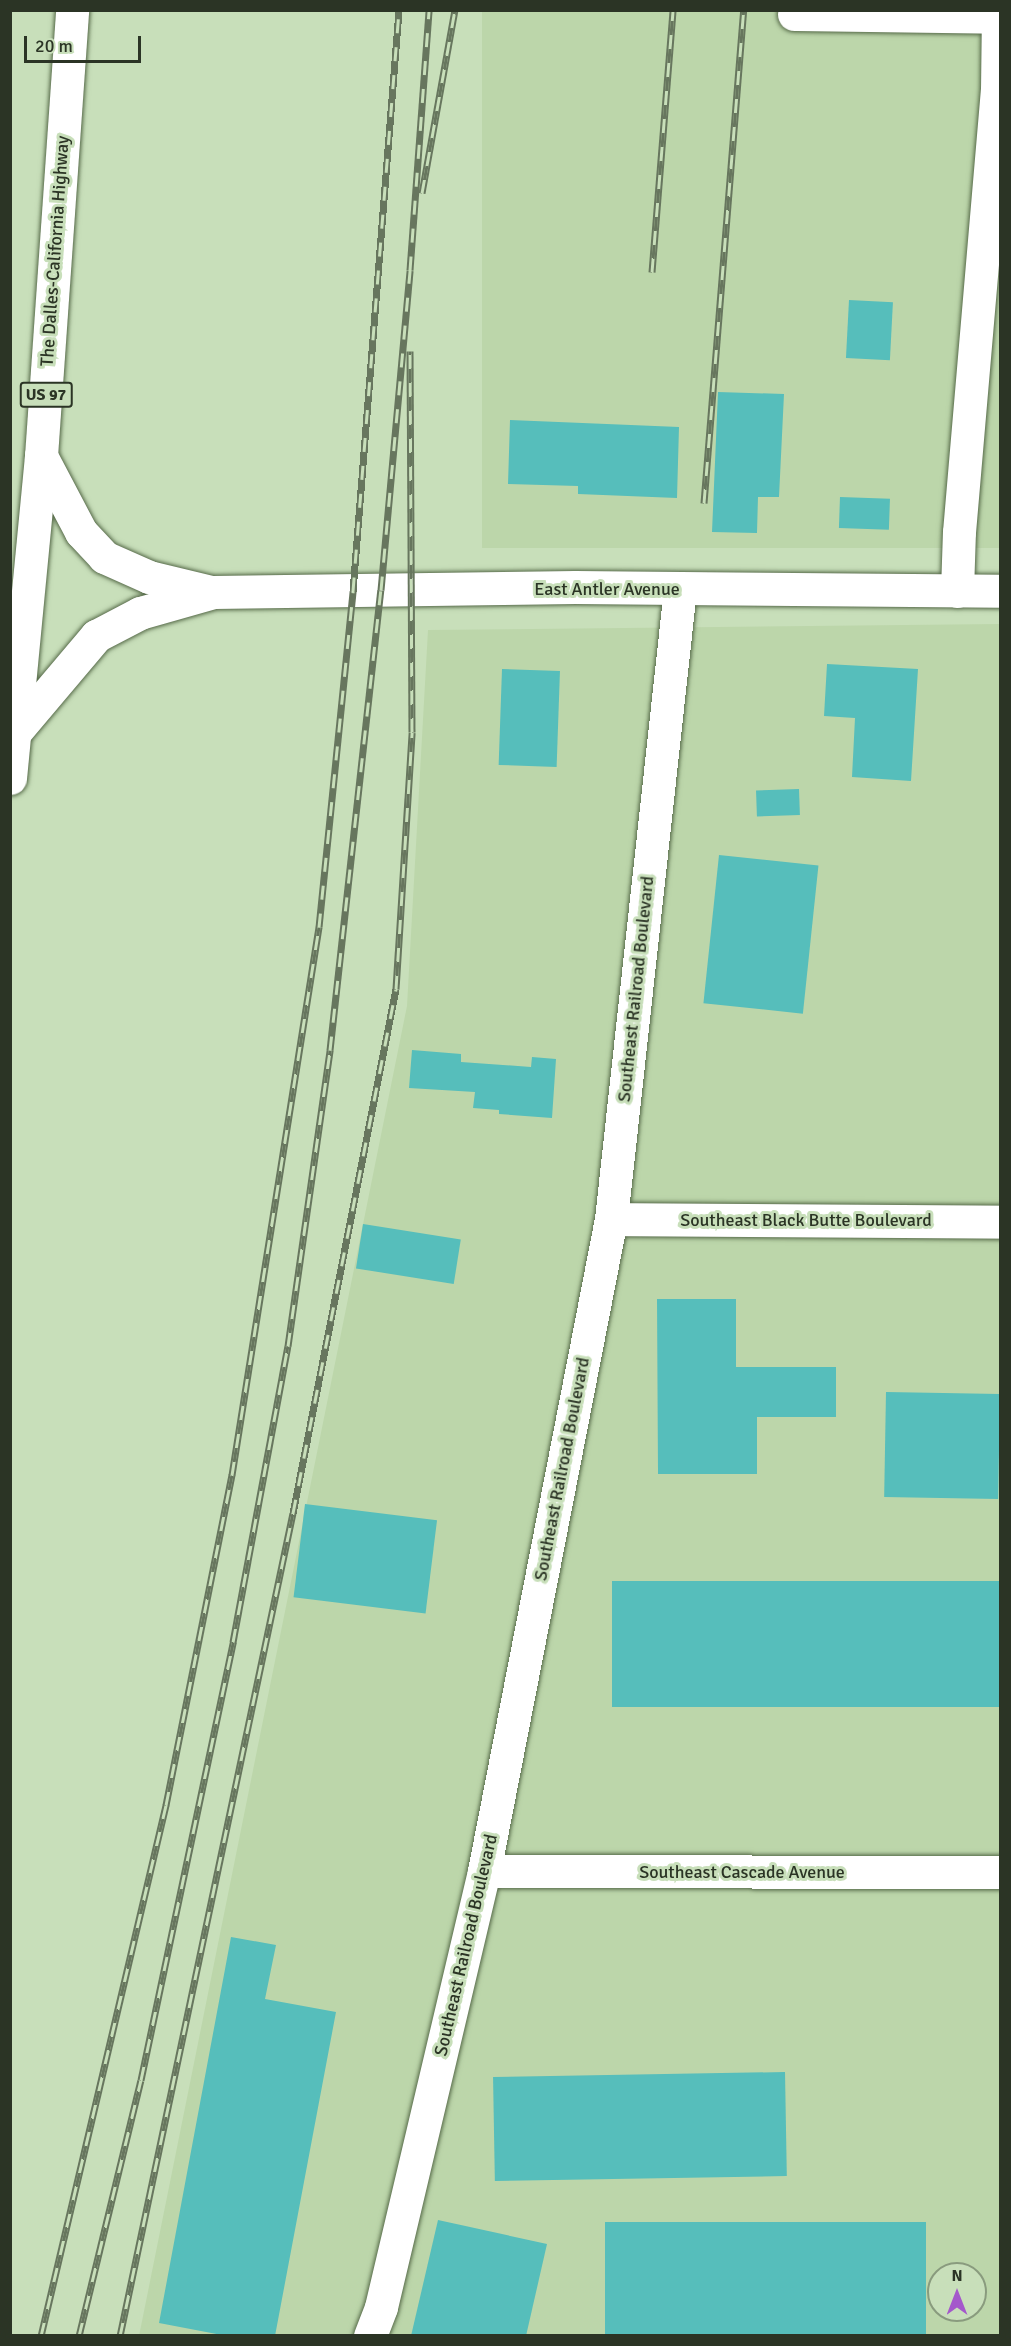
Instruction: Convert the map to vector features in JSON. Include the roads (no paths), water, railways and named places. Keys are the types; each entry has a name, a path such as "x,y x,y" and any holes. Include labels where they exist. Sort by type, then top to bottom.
{"main road":[{"name":"The Dalles-California Highway","path":"10,778 41,456 72,10"},
{"path":"794,14 998,14 998,111 989,323 958,532 957,591"},
{"path":"41,456 81,531 104,557 149,577 213,592"},
{"name":"East Antler Avenue","path":"213,592 575,586 1000,591"},
{"name":"Southeast Railroad Boulevard","path":"370,2336 381,2307 484,1871 611,1219 680,589"},
{"path":"15,732 96,636 140,613 213,592"},
{"name":"Southeast Black Butte Boulevard","path":"611,1219 1000,1222"},
{"name":"Southeast Cascade Avenue","path":"484,1871 1000,1872"}],"railway":[{"path":"41,2336 166,1805 232,1475 319,927 353,591 399,10"},
{"path":"79,2336 141,2080 233,1642 288,1346 330,1050 381,590 410,270 429,10"},
{"path":"422,193 455,10"},
{"path":"652,272 673,10"},
{"path":"704,503 744,10"},
{"path":"120,2336 293,1513 396,989 412,732 410,351"}]}
